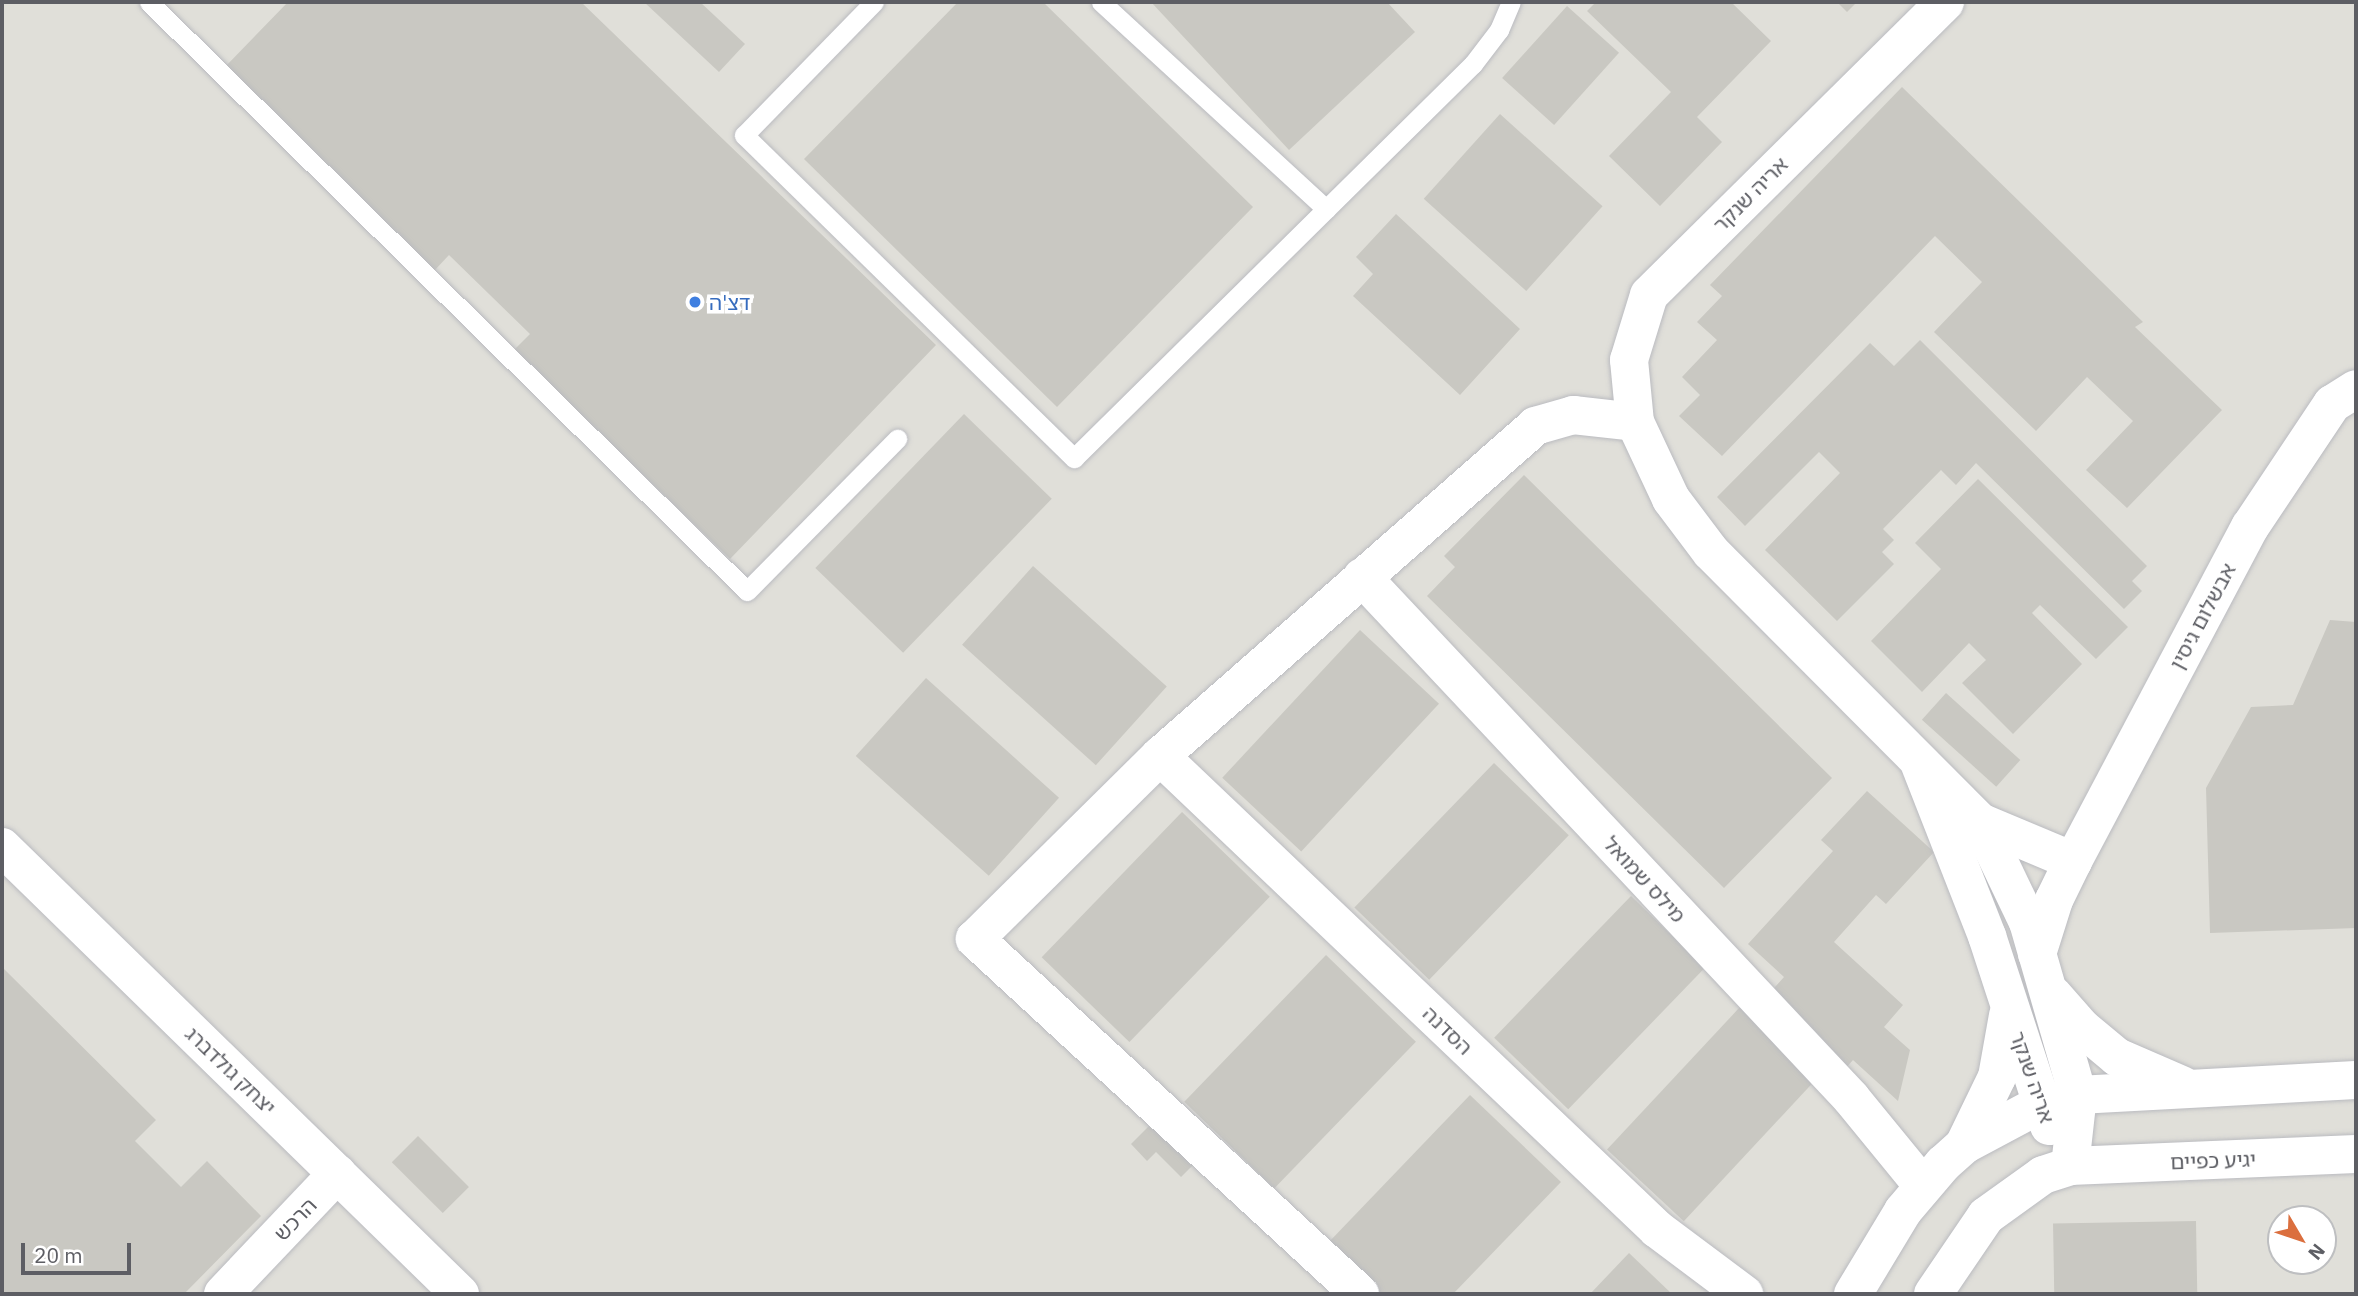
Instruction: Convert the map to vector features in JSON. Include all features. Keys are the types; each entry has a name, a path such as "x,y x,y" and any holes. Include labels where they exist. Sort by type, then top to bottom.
{"street":[{"name":"אריה שנקר","path":"1945,2 1649,295 1629,360 1635,422 1671,499 1712,552 1980,822 2006,869 2042,970 2078,1095 2070,1166"},
{"name":"אבשלום גיסין","path":"2042,970 2053,900 2250,527 2332,404 2356,389"},
{"path":"1360,1294 975,939 1160,756 1535,426 1573,415 1635,422"},
{"name":"מילס שמואל","path":"1362,577 1851,1098 1923,1186"},
{"name":"הסדנה","path":"1160,756 1657,1229 1744,1294"},
{"name":"אריה שנקר","path":"1919,763 2007,999 2039,1105 2070,1166"},
{"path":"1980,822 2073,861"},
{"name":"יצחק גולדברג","path":"2,846 460,1294"},
{"path":"2042,970 2081,1027 2117,1057 2194,1089"},
{"path":"1964,1145 2001,1066 2007,999"},
{"path":"1853,1294 1884,1239 1923,1186 1964,1145 2039,1105 2078,1095 2356,1080"},
{"name":"יגיע כפיים","path":"2070,1166 2356,1154"},
{"path":"1933,1294 1986,1216 2025,1185 2070,1166"},
{"name":"הרכש","path":"223,1294 337,1174"}],"lane":[{"path":"149,2 747,591 897,439"},
{"path":"874,2 744,135 1074,458 1473,64 1499,30 1511,2"},
{"path":"1101,2 1326,209"}],"shaded area":[{"path":"2,2 2356,2 2356,1294 2,1294"}],"building":[{"name":"דצ'ה","path":"288,2 581,2 936,345 730,559 514,350 530,334 449,255 434,271 224,68"},
{"path":"644,2 700,2 745,44 719,72"},
{"path":"958,2 1043,2 1253,207 1057,407 804,159"},
{"path":"1151,2 1387,2 1415,32 1289,150"},
{"path":"1596,2 1731,2 1771,41 1697,117 1722,142 1660,206 1609,156 1671,92 1587,11"},
{"path":"1837,2 1857,2 1847,12"},
{"path":"1567,6 1619,53 1554,125 1502,78"},
{"path":"1902,87 2143,322 2135,327 2222,410 2127,508 2086,470 2133,421 2087,377 2036,431 1934,332 1982,282 1935,236 1722,456 1679,416 1700,395 1682,377 1717,340 1697,322 1722,296 1710,285"},
{"path":"1500,114 1603,206 1526,291 1424,199"},
{"path":"1396,214 1520,329 1460,395 1353,296 1373,274 1356,257"},
{"path":"1920,340 2147,566 2132,581 2142,591 2124,609 1976,463 1956,485 1941,470 1883,529 1894,540 1882,552 1894,564 1837,621 1765,550 1840,473 1819,452 1745,526 1717,497 1870,343 1894,366"},
{"path":"964,414 1052,499 903,653 815,568"},
{"path":"1524,475 1832,778 1724,888 1427,596 1455,567 1444,556"},
{"path":"1978,479 2128,627 2096,659 2040,605 2032,613 2082,664 2013,734 1962,683 1986,660 1969,643 1922,692 1871,641 1941,569 1915,543"},
{"path":"1033,566 1167,686 1096,765 962,645"},
{"path":"2330,620 2356,622 2356,928 2210,933 2206,788 2251,707 2293,705"},
{"path":"1360,630 1439,704 1301,851 1222,778"},
{"path":"926,678 1059,798 989,876 856,756"},
{"path":"1946,693 2020,760 1996,787 1922,720"},
{"path":"1494,763 1569,835 1429,980 1354,908"},
{"path":"1867,791 1934,852 1886,904 1876,895 1834,942 1903,1005 1884,1027 1910,1050 1898,1101 1853,1060 1845,1069 1766,997 1784,977 1748,944 1833,851 1821,840"},
{"path":"1182,812 1270,897 1129,1042 1042,957"},
{"path":"1631,896 1705,968 1568,1109 1494,1038"},
{"path":"1326,955 1416,1042 1274,1189 1184,1102"},
{"path":"2,967 156,1120 135,1141 181,1187 207,1161 261,1216 184,1294 2,1294"},
{"path":"1740,1007 1817,1079 1684,1221 1607,1150"},
{"path":"1470,1095 1561,1182 1453,1294 1381,1294 1328,1243"},
{"path":"1153,1122 1195,1163 1181,1177 1156,1152 1147,1161 1131,1144"},
{"path":"418,1136 469,1187 443,1213 392,1162"},
{"path":"2196,1221 2197,1294 2054,1294 2053,1223"},
{"path":"1629,1253 1672,1294 1590,1294"}],"place":[{"name":"דצ'ה","path":"695,302"}]}
